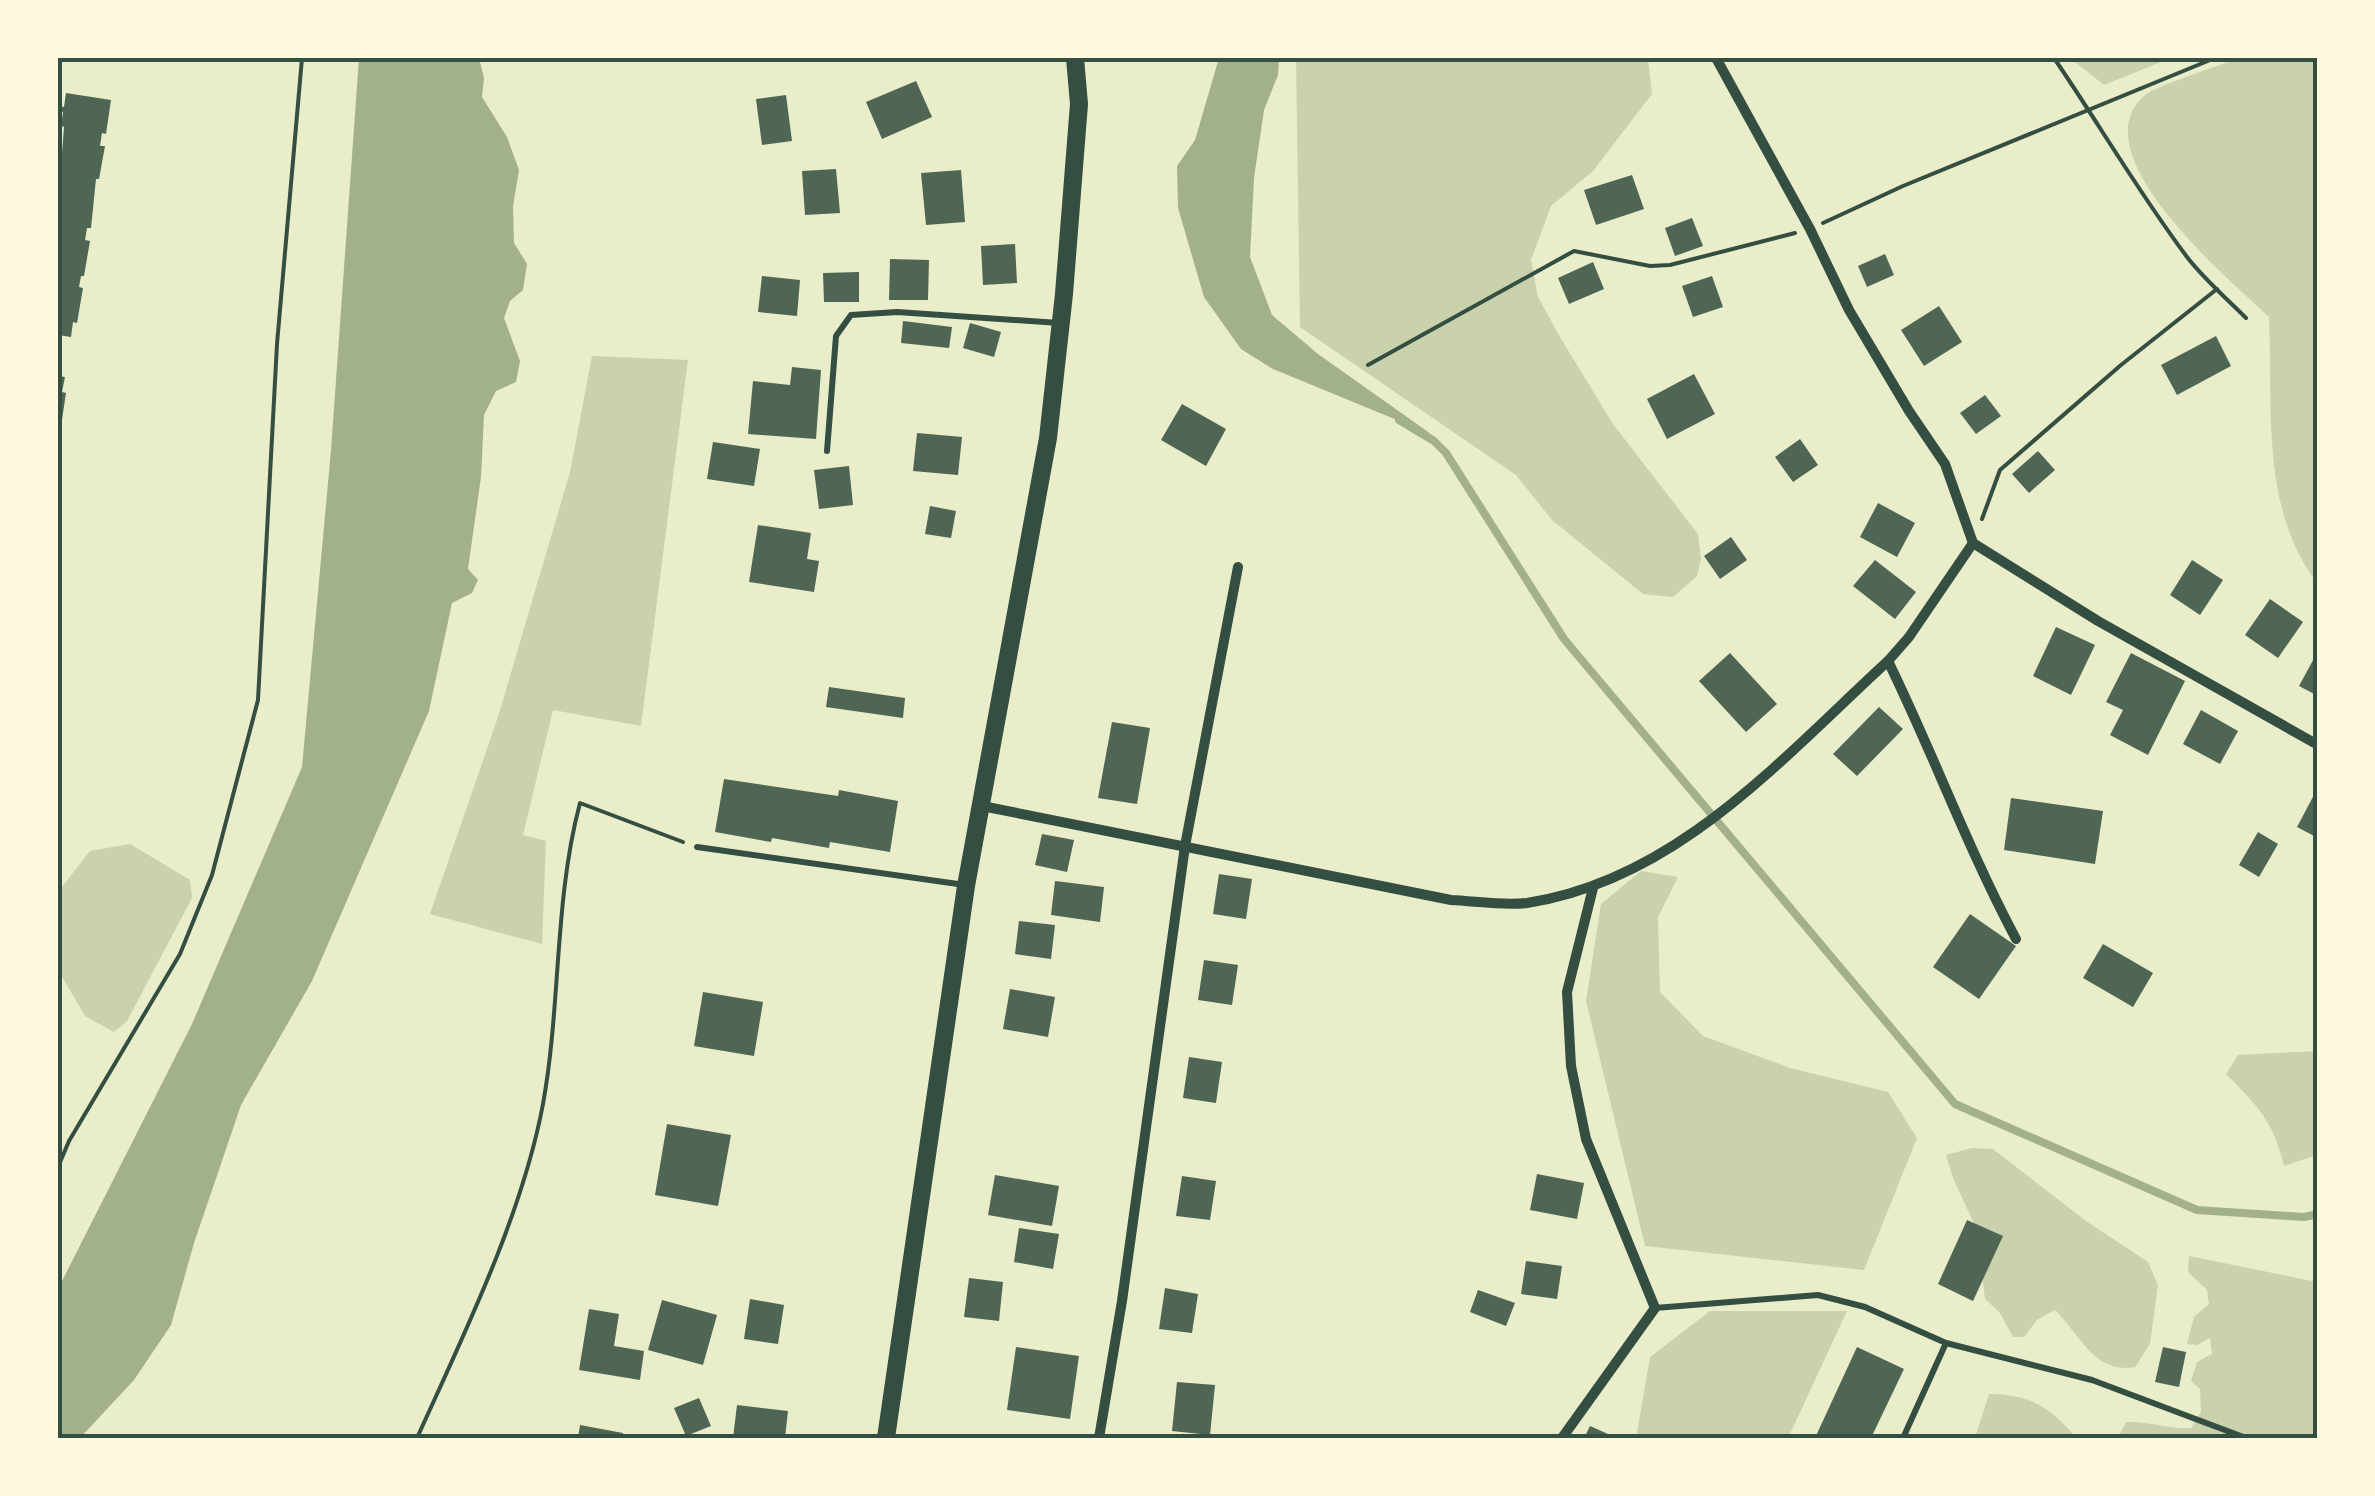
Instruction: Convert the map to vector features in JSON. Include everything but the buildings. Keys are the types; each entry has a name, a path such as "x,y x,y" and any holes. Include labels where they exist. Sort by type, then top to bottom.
{"street":[{"path":"886,1438 966,886 1048,438 1079,104 1075,58"},
{"path":"1716,58 1810,229 1849,310 1908,411 1945,464 1973,543 2098,621 2318,745"},
{"path":"982,806 1451,900 1524,904 1593,888 1672,849 1750,788 1909,637 1973,543"},
{"path":"1099,1438 1122,1301 1184,846 1238,567"},
{"path":"1888,660 1983,876 2016,940"},
{"path":"1562,1438 1656,1308 1586,1139 1571,1066 1567,992 1593,888"}],"lane":[{"path":"827,451 836,336 851,315 896,312 1060,323"},
{"path":"697,848 966,886"},
{"path":"1656,1308 1818,1295 1865,1307 1946,1344 2092,1380 2246,1438"},
{"path":"1904,1438 1946,1344"}],"path":[{"path":"58,1167 69,1141 180,954 212,876 258,700 277,344 302,58"},
{"path":"2054,58 2190,260 2246,318"},
{"path":"1973,543 2000,470 2121,365 2218,289"},
{"path":"417,1438 487,1277 534,1147 556,1014 568,847 580,803 697,848"}],"shaded area":[{"path":"359,58 479,58 484,78 482,97 507,137 519,170 513,206 514,243 527,264 523,290 510,301 504,318 520,361 516,382 496,391 484,415 481,477 468,569 478,580 472,593 452,603 429,711 312,981 241,1105 171,1325 134,1380 80,1438 58,1438 58,1289 192,1024 302,767 331,450"},
{"path":"1219,58 1279,58 1278,75 1264,110 1254,178 1250,257 1272,315 1318,354 1431,434 1273,369 1241,349 1204,297 1178,208 1177,166 1195,140"},
{"path":"1296,58 1648,58 1652,94 1593,171 1551,206 1531,260 1538,297 1613,424 1698,534 1701,559 1697,576 1673,597 1643,594 1552,520 1516,475 1300,327"},
{"path":"2070,58 2171,58 2104,85"},
{"path":"2239,58 2317,58 2317,583 2299,554 2278,489 2271,420 2269,317 2167,214 2144,181 2130,149 2129,120 2145,95"},
{"path":"592,356 688,360 641,726 553,710 523,835 546,841 542,944 430,914 498,717 570,472"},
{"path":"130,844 190,880 192,898 127,1021 114,1032 85,1016 58,970 58,892 90,851"},
{"path":"1641,871 1678,877 1658,917 1660,992 1703,1036 1790,1068 1888,1092 1917,1138 1864,1270 1645,1246 1586,1001 1601,904"},
{"path":"2317,1051 2317,1155 2284,1166 2263,1115 2226,1074 2238,1055"},
{"path":"1972,1148 1993,1149 2086,1221 2148,1262 2158,1285 2150,1344 2135,1367 2121,1368 2098,1359 2055,1310 2037,1320 2024,1337 2013,1337 2000,1313 1985,1299 1977,1230 1946,1155"},
{"path":"2189,1256 2317,1282 2317,1438 2118,1438 2126,1422 2191,1428 2201,1412 2200,1389 2191,1381 2197,1362 2212,1354 2210,1338 2197,1345 2187,1344 2194,1317 2209,1304 2207,1290 2188,1272"},
{"path":"1710,1311 1847,1311 1788,1438 1636,1438 1650,1357"},
{"path":"1989,1394 2038,1404 2076,1438 1975,1438"}],"waterway":[{"path":"1399,420 1446,453 1564,639 1955,1104 2197,1210 2304,1217 2318,1214"}]}
